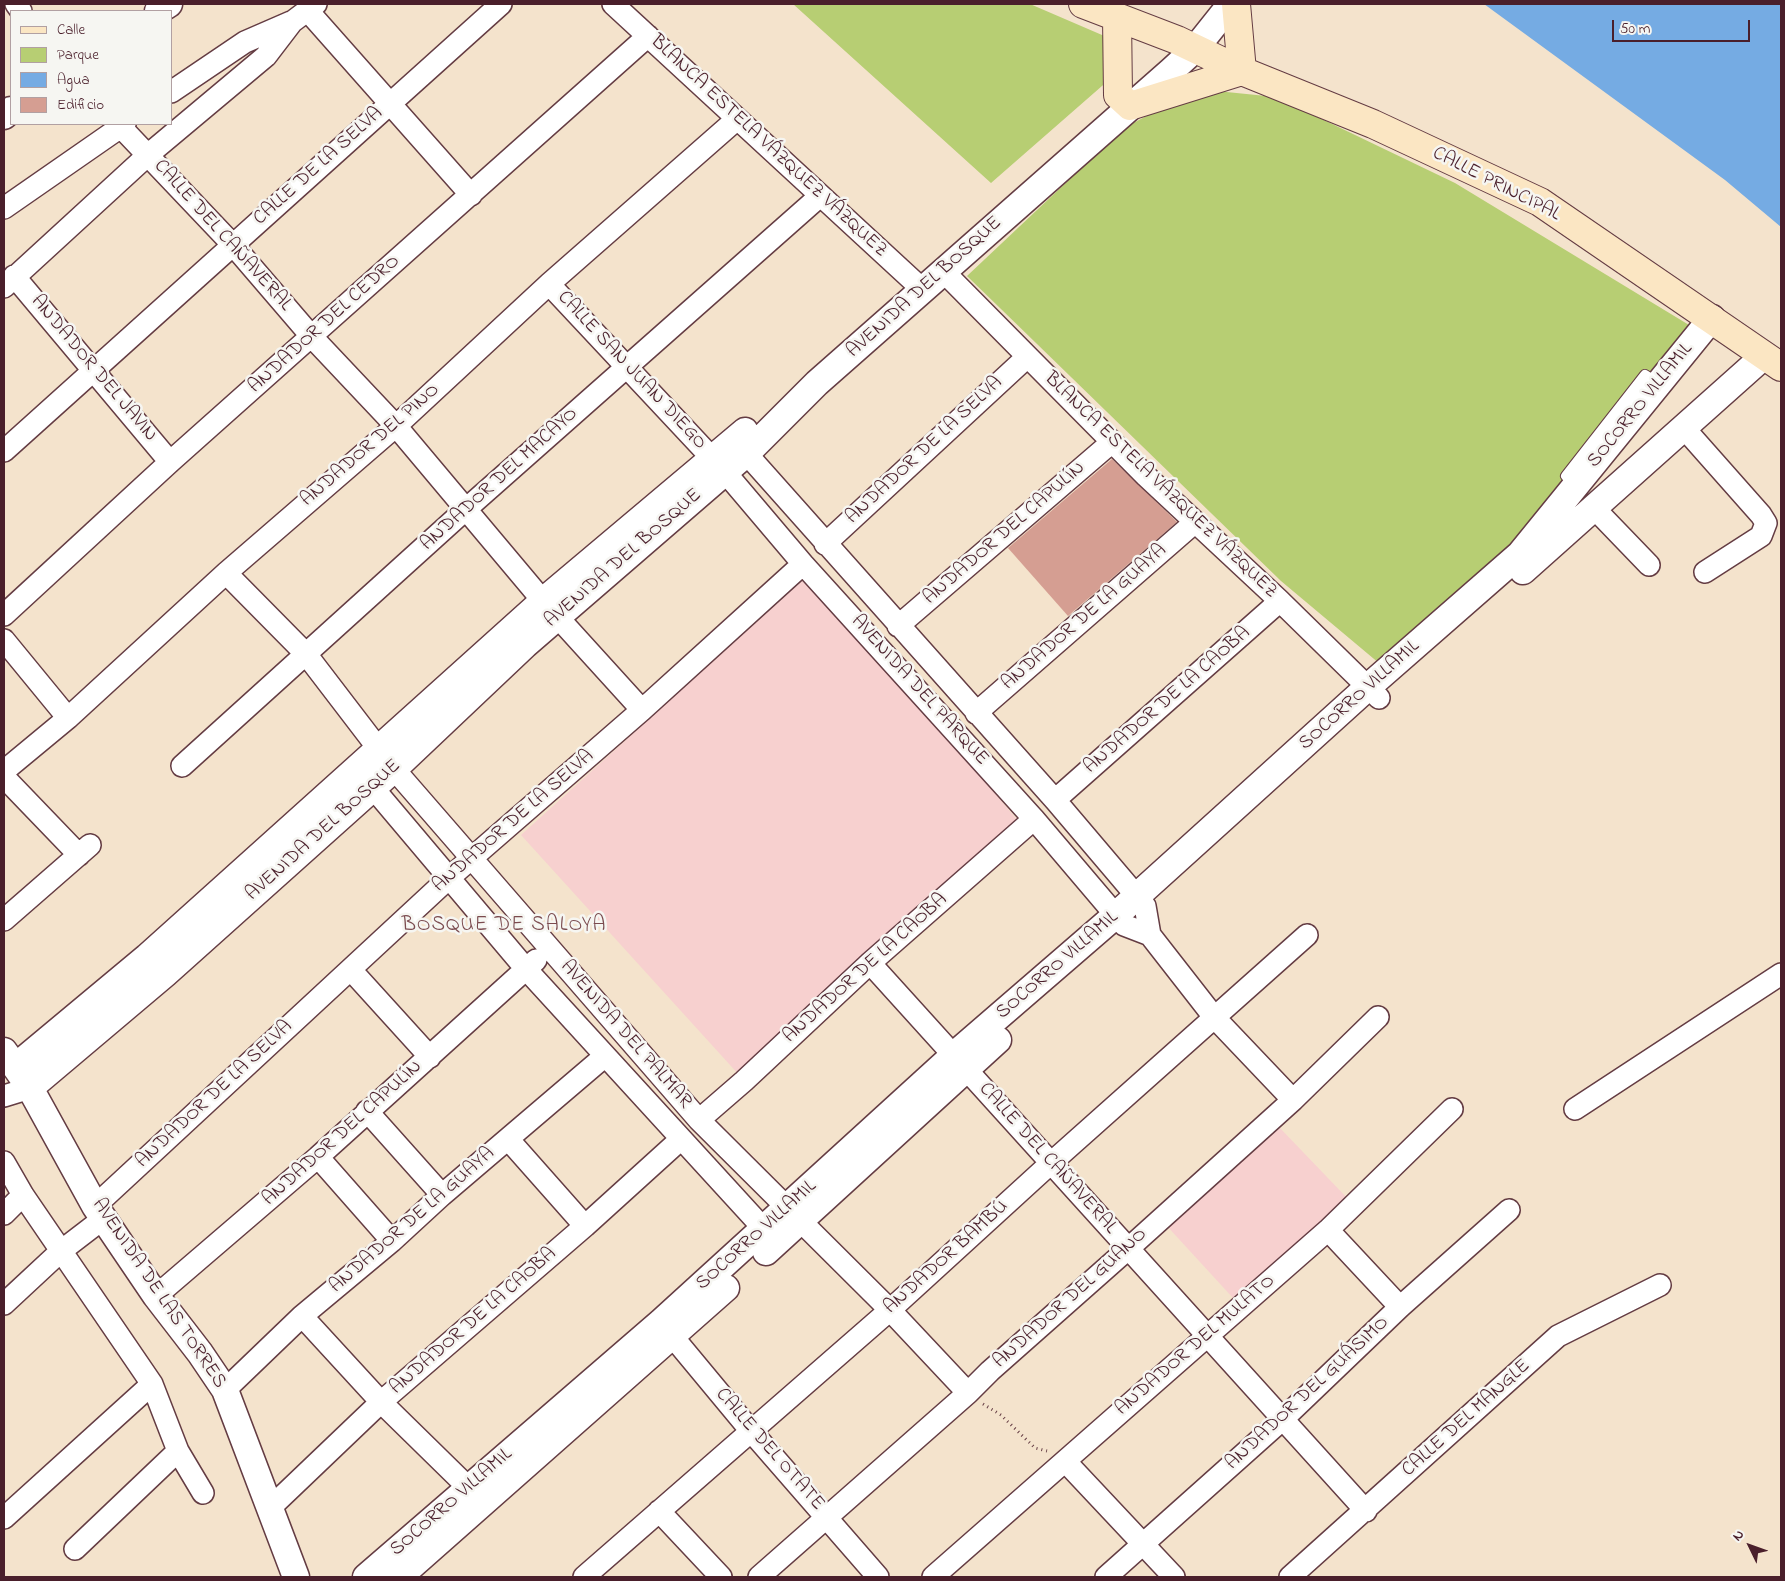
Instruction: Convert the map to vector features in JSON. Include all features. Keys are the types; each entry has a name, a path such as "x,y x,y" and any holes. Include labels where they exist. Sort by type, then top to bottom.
{"main road":[{"name":"CALLE PRINCIPAL","path":"1083,4 1186,44 1242,71 1373,124 1540,202 1712,318 1772,361"},
{"path":"1117,17 1124,101 1242,71 1236,4"}],"street":[{"name":"CALLE DE LA SELVA","path":"4,451 389,102 501,4"},
{"name":"BLANCA ESTELA VÁZQUEZ VÁZQUEZ","path":"613,4 916,284"},
{"name":"AVENIDA DEL BOSQUE","path":"1186,44 1210,4"},
{"name":"AVENIDA DEL BOSQUE","path":"916,284 942,271 1124,101 1232,4"},
{"path":"305,12 389,102 471,195"},
{"path":"172,91 245,42 305,12"},
{"path":"9,281 149,154 266,56 305,12"},
{"name":"ANDADOR DEL CEDRO","path":"4,614 170,462 648,36"},
{"name":"AVENIDA DEL BOSQUE","path":"7,1068 147,957 225,904 373,788 387,759 550,609 741,447 806,370 916,284 1124,101"},
{"name":"ANDADOR DEL PINO","path":"4,771 68,718 226,573 396,426 549,284 736,119"},
{"path":"4,208 122,125"},
{"name":"CALLE DEL CAÑAVERAL","path":"122,125 233,245 312,337 396,426 550,609 642,710"},
{"name":"ANDADOR DEL MACAYO","path":"182,766 465,510 820,196"},
{"name":"BLANCA ESTELA VÁZQUEZ VÁZQUEZ","path":"942,271 1026,358 1194,522 1280,601 1374,692"},
{"name":"ANDADOR DEL JAVIN","path":"9,281 95,369 170,462"},
{"name":"CALLE SAN JUAN DIEGO","path":"549,284 719,465"},
{"name":"SOCORRO VILLAMIL","path":"366,1577 476,1496 667,1330 960,1062 1140,901 1219,837 1520,554 1712,318"},
{"name":"ANDADOR DE LA SELVA","path":"825,544 1026,358"},
{"name":"SOCORRO VILLAMIL","path":"1374,692 1595,508 1684,428 1772,361"},
{"path":"1684,428 1761,515 1766,524 1761,536 1705,572"},
{"name":"ANDADOR DEL CAPULÍN","path":"898,626 1112,442"},
{"name":"AVENIDA DEL PARQUE","path":"741,447 825,544 1055,800 1140,901"},
{"name":"AVENIDA DEL PARQUE","path":"719,465 803,564 1034,819 1120,920"},
{"path":"1595,508 1649,565"},
{"name":"ANDADOR DE LA GUAYA","path":"976,713 1194,522"},
{"name":"ANDADOR DE LA SELVA","path":"61,1251 351,970 450,877 642,710 803,564"},
{"path":"226,573 306,654 387,759"},
{"name":"ANDADOR DE LA CAOBA","path":"1055,800 1280,601"},
{"path":"4,640 68,718"},
{"name":"AVENIDA DEL BOSQUE","path":"4,1096 30,1088 225,904 356,769 387,759"},
{"name":"AVENIDA DEL PALMAR","path":"387,759 471,859 699,1120 890,1310 968,1393"},
{"name":"AVENIDA DEL PALMAR","path":"356,769 450,877 526,969 770,1236"},
{"path":"4,777 85,850 4,920"},
{"name":"ANDADOR DE LA CAOBA","path":"699,1120 744,1081 870,963 1034,819"},
{"path":"1140,901 1150,935 1214,1016 1293,1100"},
{"path":"1120,920 1150,935"},
{"name":"ANDADOR BAMBÚ","path":"584,1577 890,1310 1214,1016 1307,935"},
{"name":"ANDADOR DEL CAPULÍN","path":"156,1296 318,1157 549,948"},
{"name":"CALLE DEL CAÑAVERAL","path":"870,963 1366,1511"},
{"path":"351,970 430,1057"},
{"path":"1575,1109 1781,974"},
{"name":"ANDADOR DEL GUANO","path":"758,1577 968,1393 990,1371 1293,1100 1378,1017"},
{"name":"ANDADOR DE LA GUAYA","path":"225,1390 302,1316 392,1241 442,1195 605,1056"},
{"name":"AVENIDA DE LAS TORRES","path":"7,1068 30,1088 100,1212 156,1296 225,1390 296,1577"},
{"name":"ANDADOR DEL MULATO","path":"933,1577 1328,1230 1452,1108"},
{"path":"367,1111 442,1195"},
{"path":"508,1139 585,1226"},
{"name":"ANDADOR DE LA CAOBA","path":"270,1508 381,1402 585,1226 681,1139"},
{"path":"318,1157 392,1241"},
{"path":"4,1162 23,1196 152,1384 178,1452 203,1493"},
{"path":"4,1214 23,1196"},
{"name":"ANDADOR DEL GUÁSIMO","path":"1106,1577 1283,1420 1400,1307 1509,1210"},
{"path":"1328,1230 1400,1307"},
{"path":"4,1304 61,1251"},
{"name":"CALLE DEL MANGLE","path":"1290,1577 1366,1511 1558,1336 1660,1285"},
{"path":"302,1316 381,1402 476,1496"},
{"name":"CALLE DEL OTATE","path":"667,1330 751,1431 878,1577"},
{"path":"4,1518 152,1384"},
{"path":"74,1549 178,1452"},
{"path":"1065,1461 1174,1577"},
{"name":"SOCORRO VILLAMIL","path":"399,1577 476,1496"},
{"path":"659,1511 721,1577"}],"path":[{"path":"968,1393 1001,1416 1035,1448 1052,1452 1065,1461"}],"shaded area":[{"path":"804,579 940,728 1019,822 740,1076 521,835"},
{"path":"1279,1127 1350,1201 1233,1298 1166,1225"}],"green space":[{"path":"793,4 1030,4 1109,38 1110,79 991,183"},
{"path":"1197,89 1276,97 1455,183 1694,328 1505,553 1380,664 1281,581 967,276 1124,128"}],"water":[{"path":"1484,4 1781,4 1781,227 1725,180"}],"building":[{"path":"1112,459 1177,522 1068,616 1008,548"}],"district":[{"name":"BOSQUE DE SALOYA","path":"504,927"}]}
